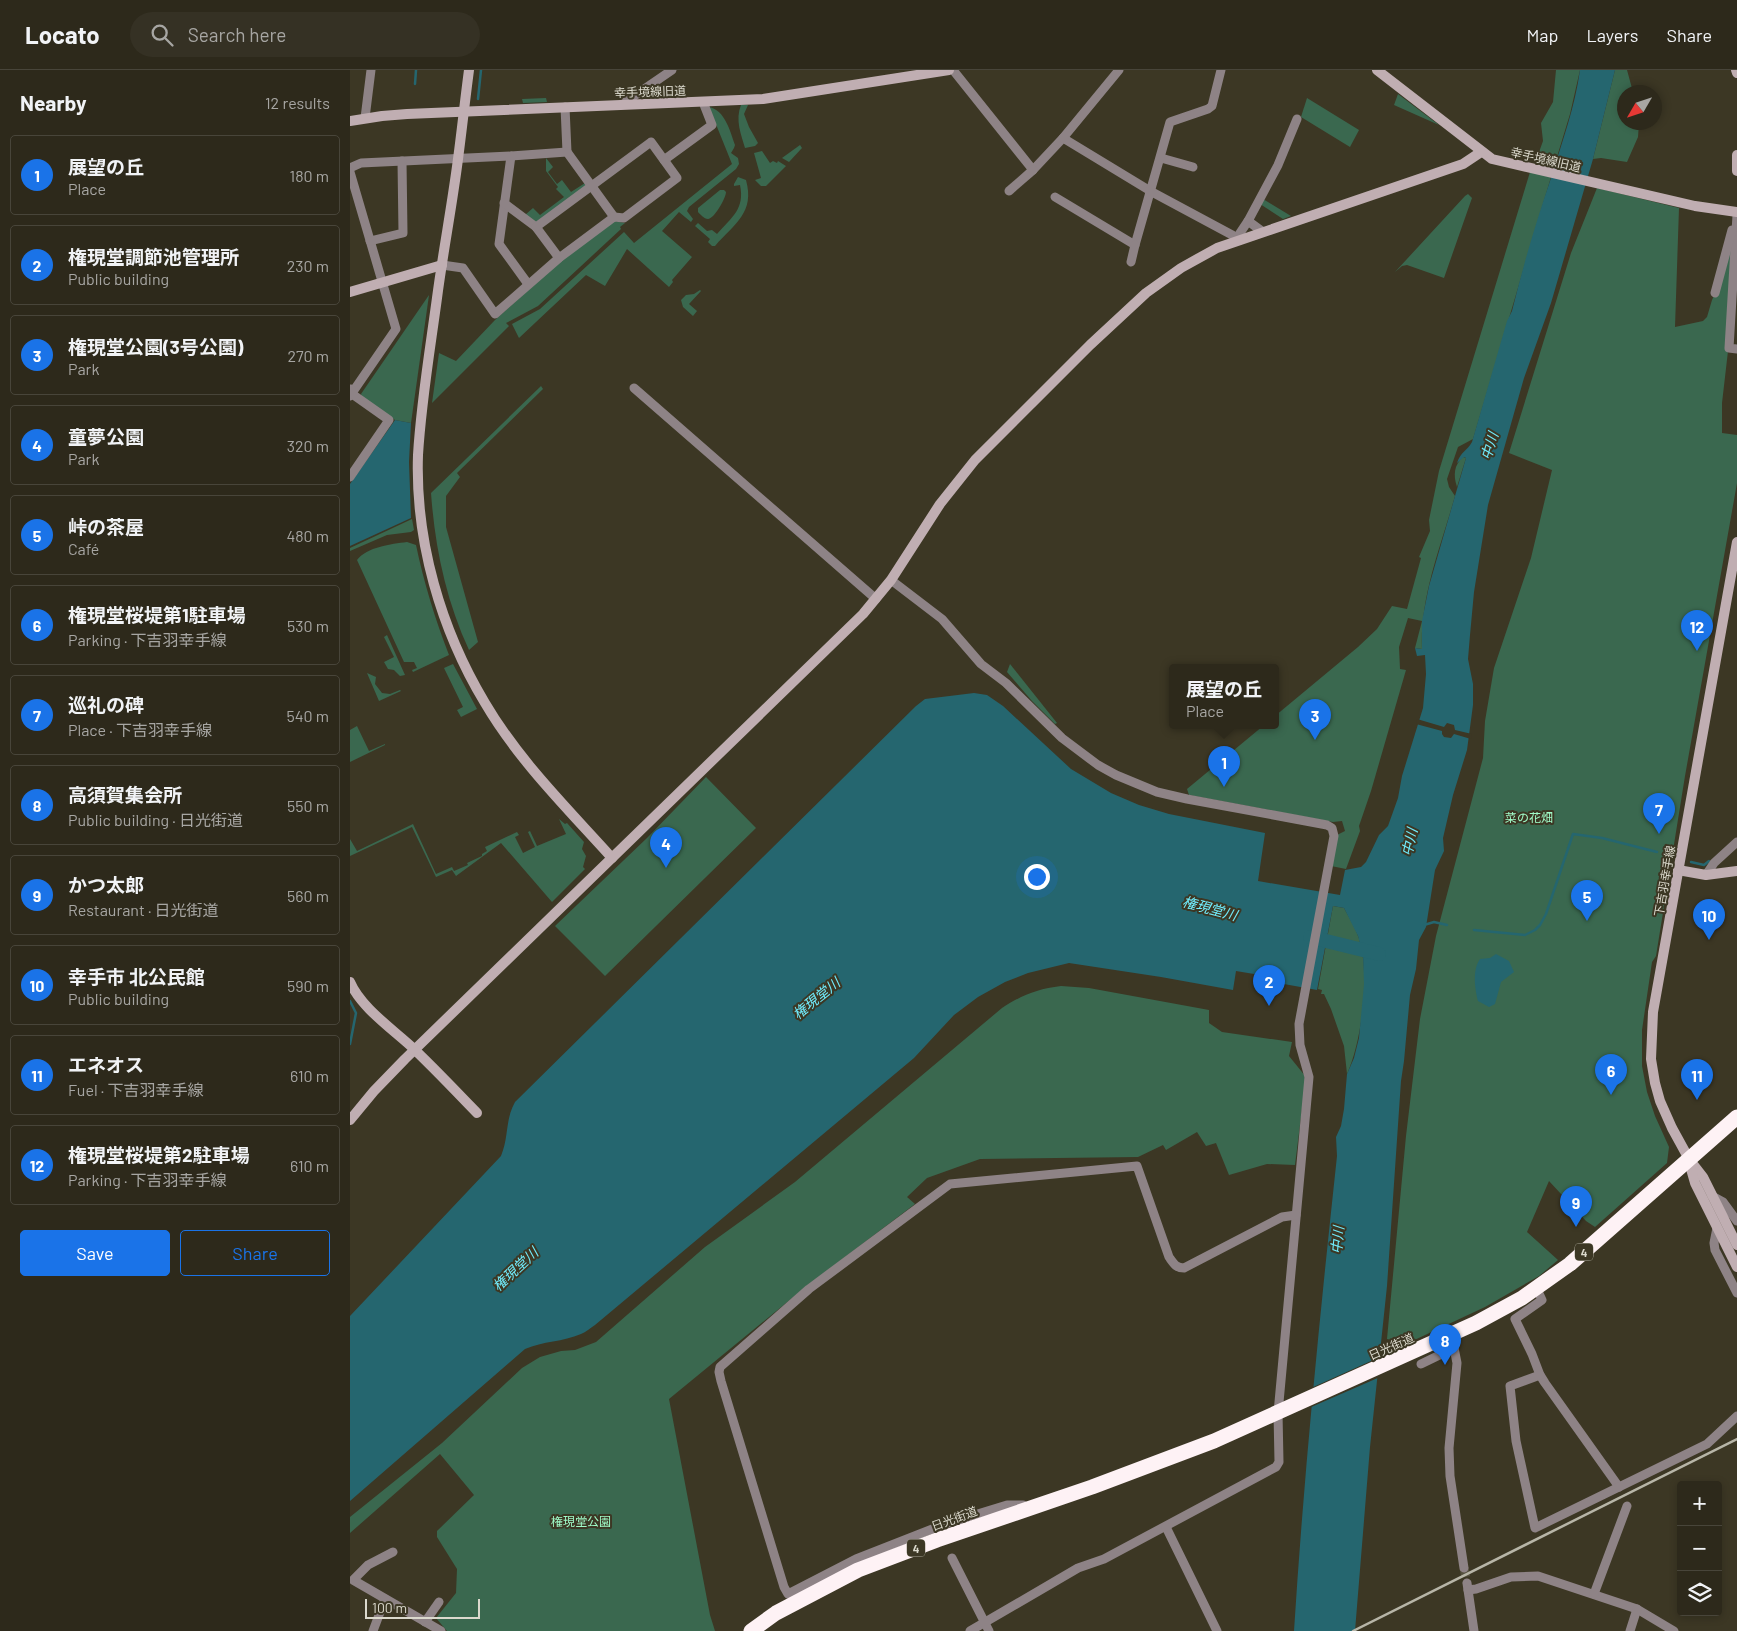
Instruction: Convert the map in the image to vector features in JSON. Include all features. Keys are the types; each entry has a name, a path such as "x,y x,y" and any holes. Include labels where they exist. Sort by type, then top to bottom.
{"highway":[{"name":"日光街道","path":"768,1631 844,1588 1029,1511 1201,1447 1408,1355 1451,1342 1536,1289 1570,1264 1737,1117"},
{"name":"日光街道","path":"751,1631 783,1609 858,1570 937,1540 1029,1511"}],"street":[{"path":"365,118 371,70"},
{"path":"469,70 422,409 418,456 421,510 435,588 457,650 492,716 534,770 612,858"},
{"path":"622,105 672,70"},
{"path":"951,70 1033,170"},
{"name":"幸手境線旧道","path":"350,121 407,114 763,99 951,70"},
{"path":"1009,191 1033,170 1063,138 1119,70"},
{"path":"1131,262 1170,122 1212,106 1221,70"},
{"name":"幸手境線旧道","path":"1377,70 1492,159 1737,216"},
{"path":"664,160 712,125 703,102"},
{"path":"566,107 567,152 614,217"},
{"path":"1240,240 1240,233 1278,165 1297,119"},
{"path":"1063,138 1152,192 1240,240"},
{"path":"350,292 442,265 463,268 495,314 559,258 614,217 624,218 677,178 651,142 536,227"},
{"path":"350,168 361,163 567,152"},
{"path":"350,1120 374,1091 415,1050 876,599 891,580 940,504 970,466 1120,315 1162,280 1198,257 1240,240 1463,164 1482,152"},
{"path":"1737,155 1737,171"},
{"path":"510,156 499,244 528,284"},
{"path":"1161,158 1194,167"},
{"path":"370,241 403,233 402,161"},
{"path":"350,172 396,329 351,392 389,420 350,477"},
{"path":"1055,197 1136,245"},
{"path":"504,203 536,227 559,258"},
{"path":"1715,293 1731,230 1737,216"},
{"path":"1737,216 1729,348 1737,349"},
{"path":"1248,221 1263,232"},
{"path":"634,388 876,599"},
{"name":"下吉羽幸手線","path":"1689,1159 1669,1123 1655,1083 1651,1060 1653,1012 1737,542"},
{"path":"891,580 934,612 988,670 1006,683 1062,738 1098,765 1131,782 1157,792 1187,800 1327,825 1332,828 1334,836 1299,1024 1300,1045 1309,1077 1296,1215 1279,1462 1276,1467 1166,1527 1104,1559 1078,1568 987,1627 970,1631"},
{"path":"1706,875 1714,863 1737,842"},
{"path":"1678,870 1706,875 1737,871"},
{"path":"350,982 355,993 365,1004 415,1050 477,1112"},
{"path":"1689,1159 1703,1177 1737,1245"},
{"path":"1689,1159 1694,1183 1737,1268"},
{"path":"1029,1511 1023,1505 1007,1505 945,1524 856,1559 788,1594 784,1587 721,1380 720,1367 809,1289 950,1184 1138,1166 1169,1257 1179,1268 1184,1268 1282,1218 1296,1215"},
{"path":"1712,1196 1722,1202 1737,1221"},
{"path":"1716,1228 1714,1250 1737,1293"},
{"path":"1536,1289 1542,1300 1515,1319 1540,1375 1619,1487"},
{"path":"1421,1364 1451,1342 1457,1373 1449,1460 1451,1490 1464,1568"},
{"path":"1540,1375 1510,1386 1516,1441 1535,1528 1707,1444 1737,1416"},
{"path":"1594,1594 1627,1506"},
{"path":"1166,1527 1217,1631"},
{"path":"393,1552 368,1565 351,1582 441,1631"},
{"path":"952,1558 987,1627"},
{"path":"1474,1631 1467,1587 1476,1590 1511,1577 1530,1576 1545,1578 1637,1609 1674,1631"},
{"path":"373,1631 385,1599"},
{"path":"424,1622 439,1602"},
{"path":"1630,1631 1637,1609"}],"green space":[{"path":"1556,70 1580,70 1570,114 1553,170 1534,166 1543,141 1541,123 1553,102"},
{"path":"1615,70 1627,70 1631,85 1617,85 1617,130 1638,130 1638,137 1627,162 1601,158 1593,159"},
{"path":"1398,94 1439,125 1394,105"},
{"path":"546,98 547,102 523,103 522,99"},
{"path":"1307,98 1359,130 1350,147 1301,117"},
{"path":"741,105 748,105 744,114 758,143 755,146 745,148 739,122"},
{"path":"709,107 719,112 726,122 735,145 731,153 738,158 739,164 736,169 689,207 687,211 693,219 691,222 679,212 662,231 692,257 672,280 673,282 669,287 627,249 605,286 586,275 519,338 512,324 540,309 624,232 634,243 732,164"},
{"path":"800,145 802,148 789,162 782,158"},
{"path":"762,151 770,163 773,161 777,163 778,161 786,166 766,186 761,186 755,180 761,178 754,153"},
{"path":"546,158 553,167 548,172 557,184 562,180 571,192 585,183 585,188 538,222 534,222 525,215 533,208 540,215 564,197 556,189 558,187 546,171"},
{"path":"1530,172 1551,177 1473,439 1458,447 1447,479 1449,487 1455,496 1432,571 1424,610 1422,649 1415,648 1422,621 1408,618 1399,647 1400,669 1406,670 1359,826 1360,831 1346,869 1331,866 1337,835 1345,831 1342,821 1333,822 1189,795 1187,789 1259,729 1279,729 1279,713 1358,647 1377,629 1392,606 1407,609 1421,558 1419,557 1430,531 1429,520 1439,471"},
{"path":"738,177 746,180 748,201 745,209 736,224 715,246 712,246 708,242 710,239 695,226 698,223 707,231 712,230 717,234 732,217 739,207 741,200 740,185 734,186"},
{"name":"菜の花畑","path":"1597,188 1679,208 1675,327 1703,321 1707,317 1718,287 1733,231 1728,351 1722,403 1722,433 1737,435 1737,483 1685,776 1656,956 1652,962 1642,1030 1642,1066 1647,1092 1655,1116 1669,1147 1667,1163 1595,1227 1586,1221 1549,1181 1527,1232 1558,1260 1539,1276 1485,1307 1408,1343 1387,1339 1406,1136 1420,1019 1436,936 1483,758 1485,721 1494,668 1531,558 1552,470 1509,453 1571,253"},
{"path":"720,190 726,192 722,203 713,216 708,219 705,218 698,212 698,208"},
{"path":"1468,194 1472,198 1444,278 1407,265 1402,266 1395,272 1465,196"},
{"path":"1263,199 1291,216 1283,219 1260,204"},
{"path":"614,221 625,223 620,227 621,229 538,306 506,323 509,326 432,403 439,353 456,361 495,320 562,260"},
{"path":"700,290 689,304 697,311 693,316 683,307 681,300 686,295 694,294"},
{"path":"429,295 411,423 395,420 362,397 361,394"},
{"path":"541,386 543,389 457,473 460,477 446,496 446,527 478,642 469,650 454,612 443,573 435,534 431,493"},
{"path":"1463,457 1466,458 1457,487 1455,470"},
{"path":"412,519 414,530 411,532 387,535 350,551 350,548"},
{"path":"407,542 416,545 430,601 449,655 413,672 412,670 417,668 414,662 404,662 357,560 373,549"},
{"path":"387,635 405,675 400,676 394,670 388,669 384,662 394,657 384,637"},
{"path":"453,664 477,709 461,717 457,710 463,707 444,668"},
{"path":"1010,664 1057,723 1055,724 1032,701 1007,672"},
{"path":"367,673 376,677 375,684 382,693 390,694 401,691 379,701"},
{"path":"357,726 369,751 385,745 350,762 350,730"},
{"path":"706,777 756,828 605,976 555,926 647,838"},
{"path":"559,819 565,824 567,823 584,842 582,849 586,856 583,867 585,869 552,902 501,843 456,876 452,870 436,877 412,827 350,856 350,839 357,851 413,824 436,874 452,867 454,871 482,856 487,851 485,847 517,832 519,835 515,837 523,853 535,847 528,832 530,831 537,846 566,834"},
{"path":"1333,906 1344,908 1354,926 1362,951 1364,968 1363,1006 1360,1025 1357,1043 1347,1074 1344,1046 1331,1009 1324,994 1321,994 1322,990 1318,989"},
{"name":"権現堂公園","path":"1061,986 1089,988 1209,1010 1209,1023 1222,1032 1292,1042 1289,1056 1306,1077 1295,1165 1267,1164 1229,1175 1216,1143 1206,1146 1197,1132 1166,1150 1163,1145 1138,1157 980,1159 927,1178 907,1197 915,1204 808,1285 669,1399 710,1615 715,1631 447,1631 436,1618 456,1593 457,1569 437,1537 437,1531 474,1495 440,1454 350,1533 350,1517 442,1443 522,1368 540,1357 561,1351 575,1350 596,1342 705,1247 795,1182 1002,1008 1030,993"}],"water":[{"name":"中川","path":"1580,70 1615,70 1593,159 1551,303 1524,378 1488,505 1474,592 1470,635 1468,659 1473,684 1473,705 1467,750 1453,795 1443,838 1444,851 1435,870 1426,927 1419,940 1416,969 1410,995 1401,1081 1387,1286 1370,1447 1355,1631 1294,1631 1313,1393 1337,1156 1336,1137 1341,1126 1344,1109 1347,1074 1354,1058 1359,1038 1364,984 1363,956 1358,936 1344,908 1333,906 1317,990 1262,980 1260,975 1236,971 1233,990 1069,963 1028,973 1005,982 978,997 954,1015 914,1058 595,1325 574,1337 539,1344 525,1349 350,1501 350,1316 501,1156 510,1115 515,1102 925,699 974,693 987,695 1003,706 1071,769 1111,793 1139,805 1169,814 1265,833 1258,881 1340,895 1345,870 1361,867 1366,862 1379,835 1388,826 1398,798 1402,776 1423,708 1426,674 1425,655 1417,656 1415,648 1422,649 1422,621 1429,586 1466,458 1464,457 1457,463 1460,456 1472,442 1535,228 1568,124"},
{"path":"395,420 411,423 409,462 411,518 350,546 350,484"},
{"path":"1496,954 1509,961 1514,972 1501,982 1495,1004 1489,1007 1478,1001 1475,974 1477,963 1480,959 1490,958"}],"pier":[{"path":"1417,719 1444,727 1447,723 1454,725 1455,730 1472,734 1471,739 1454,734 1451,738 1444,737 1442,731 1416,724"},
{"path":"1382,1356 1380,1377 1309,1408 1311,1388"}],"waterway":[{"path":"415,84 416,70"},
{"path":"478,99 481,70"},
{"path":"1474,930 1525,935 1535,930 1546,914 1573,834 1602,838 1657,852"},
{"path":"1691,862 1704,865 1709,861"},
{"path":"1424,925 1434,922 1447,925"},
{"name":"権現堂川","path":"1310,937 1379,954"},
{"path":"350,1001 356,1013 350,1044"}],"tunnel":[{"path":"1464,1568 1467,1583"}],"railway":[{"path":"1353,1631 1737,1439"}],"place":[{"name":"権現堂桜堤第2駐車場","path":"1697,651"},
{"name":"権現堂公園(3号公園)","path":"1315,740"},
{"name":"展望の丘","path":"1224,787"},
{"name":"巡礼の碑","path":"1659,834"},
{"name":"童夢公園","path":"666,868"},
{"name":"峠の茶屋","path":"1587,921"},
{"name":"幸手市 北公民館","path":"1709,940"},
{"name":"権現堂調節池管理所","path":"1269,1006"},
{"name":"権現堂桜堤第1駐車場","path":"1611,1095"},
{"name":"エネオス","path":"1697,1100"},
{"name":"かつ太郎","path":"1576,1227"},
{"name":"高須賀集会所","path":"1445,1365"}]}
